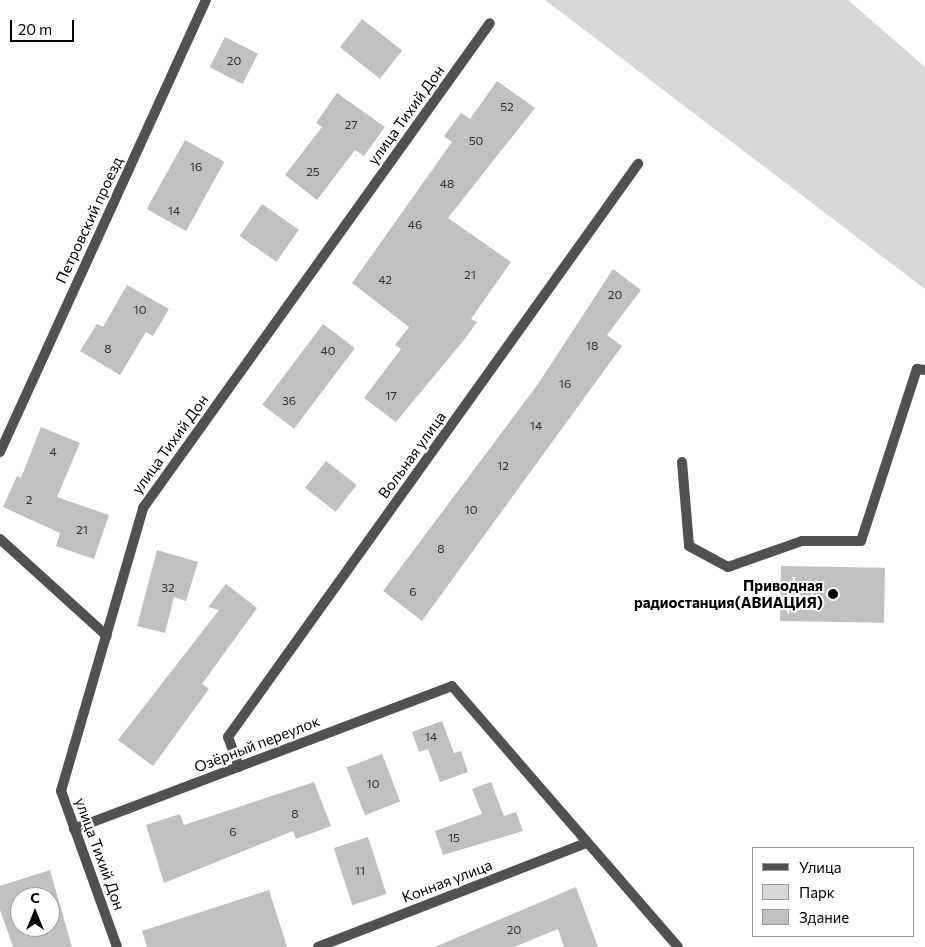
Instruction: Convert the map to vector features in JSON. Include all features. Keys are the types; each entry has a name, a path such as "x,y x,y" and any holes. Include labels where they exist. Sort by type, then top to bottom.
{"street":[{"name":"Петровский проезд","path":"0,452 206,0"},
{"name":"улица Тихий Дон","path":"117,947 61,791 143,508 490,23"},
{"name":"Вольная улица","path":"239,767 228,737 638,164"},
{"path":"682,462 689,546 728,567 802,541 860,541 917,369 925,370"},
{"path":"0,539 107,636"},
{"name":"Озёрный переулок","path":"74,829 452,686 586,843"},
{"path":"586,843 678,947"},
{"name":"Конная улица","path":"318,947 586,843"}],"green space":[{"path":"545,0 848,0 925,67 925,289"}],"building":[{"path":"362,19 402,50 380,79 340,47"},
{"path":"225,37 258,54 243,84 210,67"},
{"path":"497,81 535,108 448,218 511,262 471,319 477,322 396,422 364,398 401,349 395,345 409,327 352,283 452,142 444,136 461,113 470,119"},
{"path":"337,93 385,127 364,156 355,150 317,200 285,175 322,127 316,123"},
{"path":"185,140 224,162 186,231 147,209"},
{"path":"262,204 299,230 276,262 240,236"},
{"path":"613,269 641,290 607,335 622,346 422,621 383,591 538,384"},
{"path":"127,285 169,309 153,336 146,332 120,375 80,351 97,324 103,327"},
{"path":"323,324 355,348 294,429 262,405"},
{"path":"41,427 80,443 57,497 109,515 94,559 56,546 60,533 3,507 17,476 21,478"},
{"path":"326,461 357,485 336,512 305,488"},
{"path":"157,550 198,562 186,601 174,597 165,633 137,626"},
{"name":"Приводная радиостанция(АВИАЦИЯ)","path":"781,566 885,568 884,623 780,621"},
{"path":"226,584 257,608 202,684 209,689 153,766 118,740 219,610 208,607"},
{"path":"442,721 454,753 461,751 468,772 440,782 428,749 419,752 412,732"},
{"path":"382,754 400,802 365,815 347,768"},
{"path":"314,782 331,826 296,839 293,831 164,883 146,825 180,814 184,825"},
{"path":"491,782 504,816 516,812 523,831 443,855 435,831 482,814 472,789"},
{"path":"368,837 387,894 352,905 334,848"},
{"path":"50,870 55,887 10,887 10,937 60,937 60,905 72,947 13,947 0,910 0,886"},
{"path":"576,887 598,947 564,947 558,929 514,947 435,947"},
{"path":"269,890 287,947 147,947 142,931"}],"place":[{"name":"Приводная радиостанция(АВИАЦИЯ)","path":"833,594"}]}
